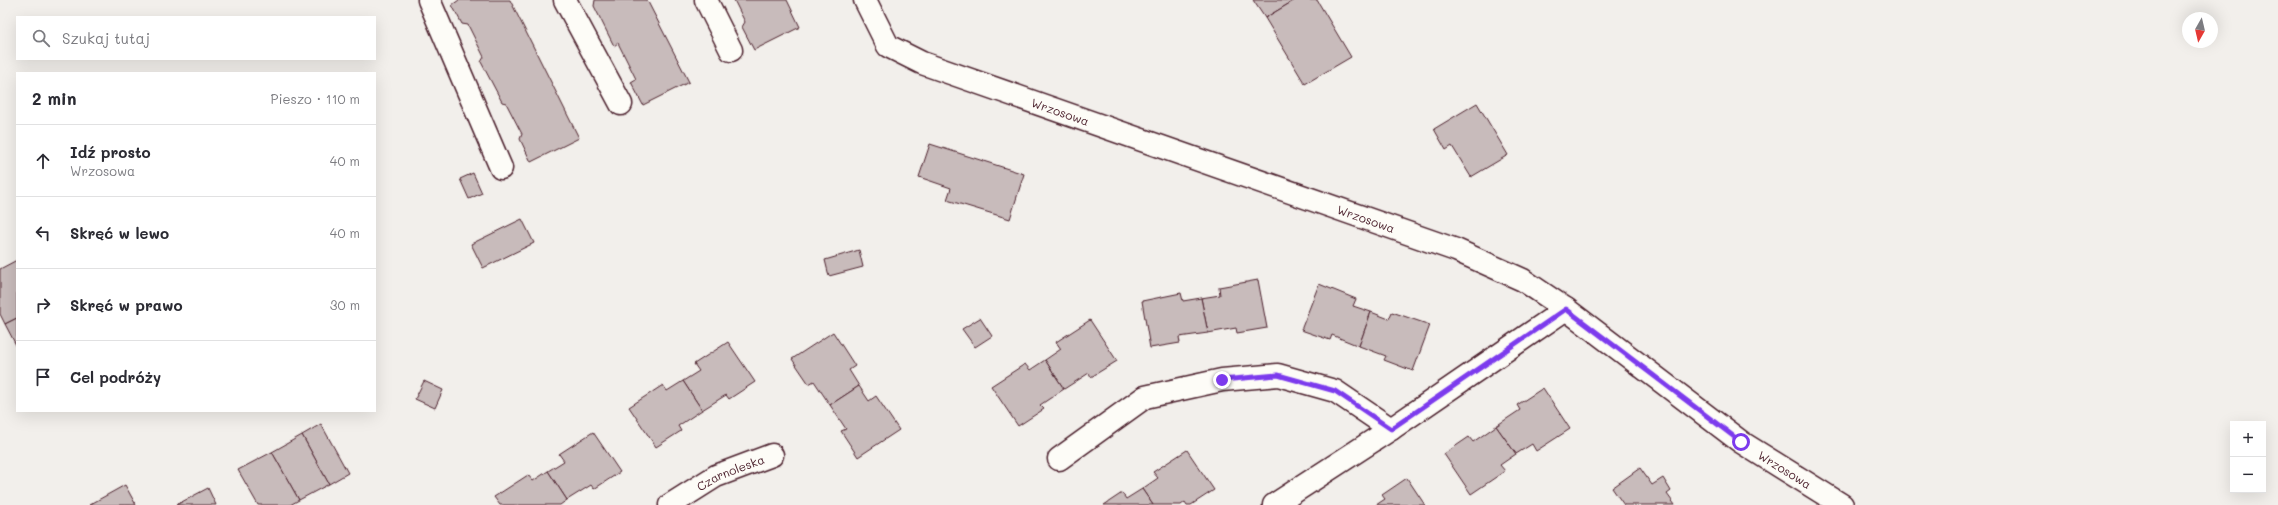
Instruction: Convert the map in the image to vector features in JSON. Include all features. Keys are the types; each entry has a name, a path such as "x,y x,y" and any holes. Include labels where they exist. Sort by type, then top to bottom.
{"street":[{"path":"429,0 501,168"},
{"path":"565,0 621,104"},
{"path":"706,0 732,50"},
{"name":"Wrzosowa","path":"865,0 888,46 922,63 1456,250 1523,280 1566,309 1741,442 1842,505"},
{"path":"1274,505 1391,429 1566,309"},
{"path":"1059,459 1145,397 1222,380 1278,375 1335,391 1391,429"},
{"name":"Czarnoleska","path":"670,505 716,476 772,455"}],"building":[{"path":"459,0 510,0 579,138 531,162 520,139 522,134 506,103 502,102 481,62 484,57 468,25 462,24 452,5"},
{"path":"595,0 647,0 689,82 643,105 631,82 636,79 618,43 614,46 594,6"},
{"path":"734,0 787,0 800,27 754,50 742,27 745,22"},
{"path":"1253,0 1295,0 1265,18"},
{"path":"1295,0 1317,0 1351,57 1305,84 1265,18"},
{"path":"1477,103 1508,155 1471,177 1452,146 1446,150 1434,129"},
{"path":"930,144 1024,174 1010,219 947,200 951,188 919,177"},
{"path":"473,173 482,193 469,199 460,179"},
{"path":"522,219 534,243 483,268 471,244"},
{"path":"859,250 863,267 829,276 825,260"},
{"path":"16,261 16,318 5,324 0,314 0,269"},
{"path":"1258,280 1267,328 1237,333 1236,328 1208,333 1201,298 1220,295 1219,287"},
{"path":"1319,284 1356,299 1353,306 1371,312 1359,346 1332,335 1330,340 1301,330"},
{"path":"1181,293 1183,301 1201,298 1208,333 1179,337 1180,343 1150,348 1142,301"},
{"path":"1371,312 1389,319 1392,312 1430,325 1413,371 1384,360 1386,356 1359,346"},
{"path":"16,318 16,345 5,324"},
{"path":"980,318 992,336 975,347 962,329"},
{"path":"1090,320 1117,361 1091,377 1089,373 1064,389 1045,360 1061,349 1056,342"},
{"path":"833,332 855,366 849,370 859,386 830,405 814,381 809,384 792,359"},
{"path":"728,342 755,382 729,399 726,395 702,410 683,381 699,371 694,364"},
{"path":"1045,360 1064,389 1040,405 1044,409 1018,426 991,386 1025,364 1030,370"},
{"path":"424,381 443,390 435,408 415,399"},
{"path":"683,381 702,410 678,426 681,431 656,447 629,407 663,385 667,391"},
{"path":"859,386 869,401 876,396 899,430 858,457 841,431 846,429 830,405"},
{"path":"1543,388 1570,429 1536,451 1532,444 1516,454 1496,426 1520,410 1517,405"},
{"path":"321,424 348,473 329,484 302,435"},
{"path":"1496,426 1516,454 1500,465 1505,471 1471,494 1444,454 1469,437 1473,442"},
{"path":"593,432 620,472 594,489 591,485 567,500 548,471 564,461 559,454"},
{"path":"302,435 329,484 299,500 272,452"},
{"path":"1187,450 1214,490 1191,505 1187,505 1185,502 1181,505 1153,505 1142,489 1158,478 1153,472"},
{"path":"272,452 299,500 290,505 258,505 238,470"},
{"path":"1640,468 1652,485 1663,478 1671,491 1667,494 1675,505 1624,505 1612,488"},
{"path":"548,471 567,500 560,505 500,505 494,497 528,475 533,481"},
{"path":"1407,478 1425,505 1376,505 1385,499 1382,495"},
{"path":"125,485 136,505 89,505"},
{"path":"208,488 216,505 176,505"},
{"path":"1142,489 1153,505 1104,505 1122,493 1126,499"}],"route":[{"path":"1222,380 1278,375 1335,391 1391,429 1566,309 1741,442"}]}
